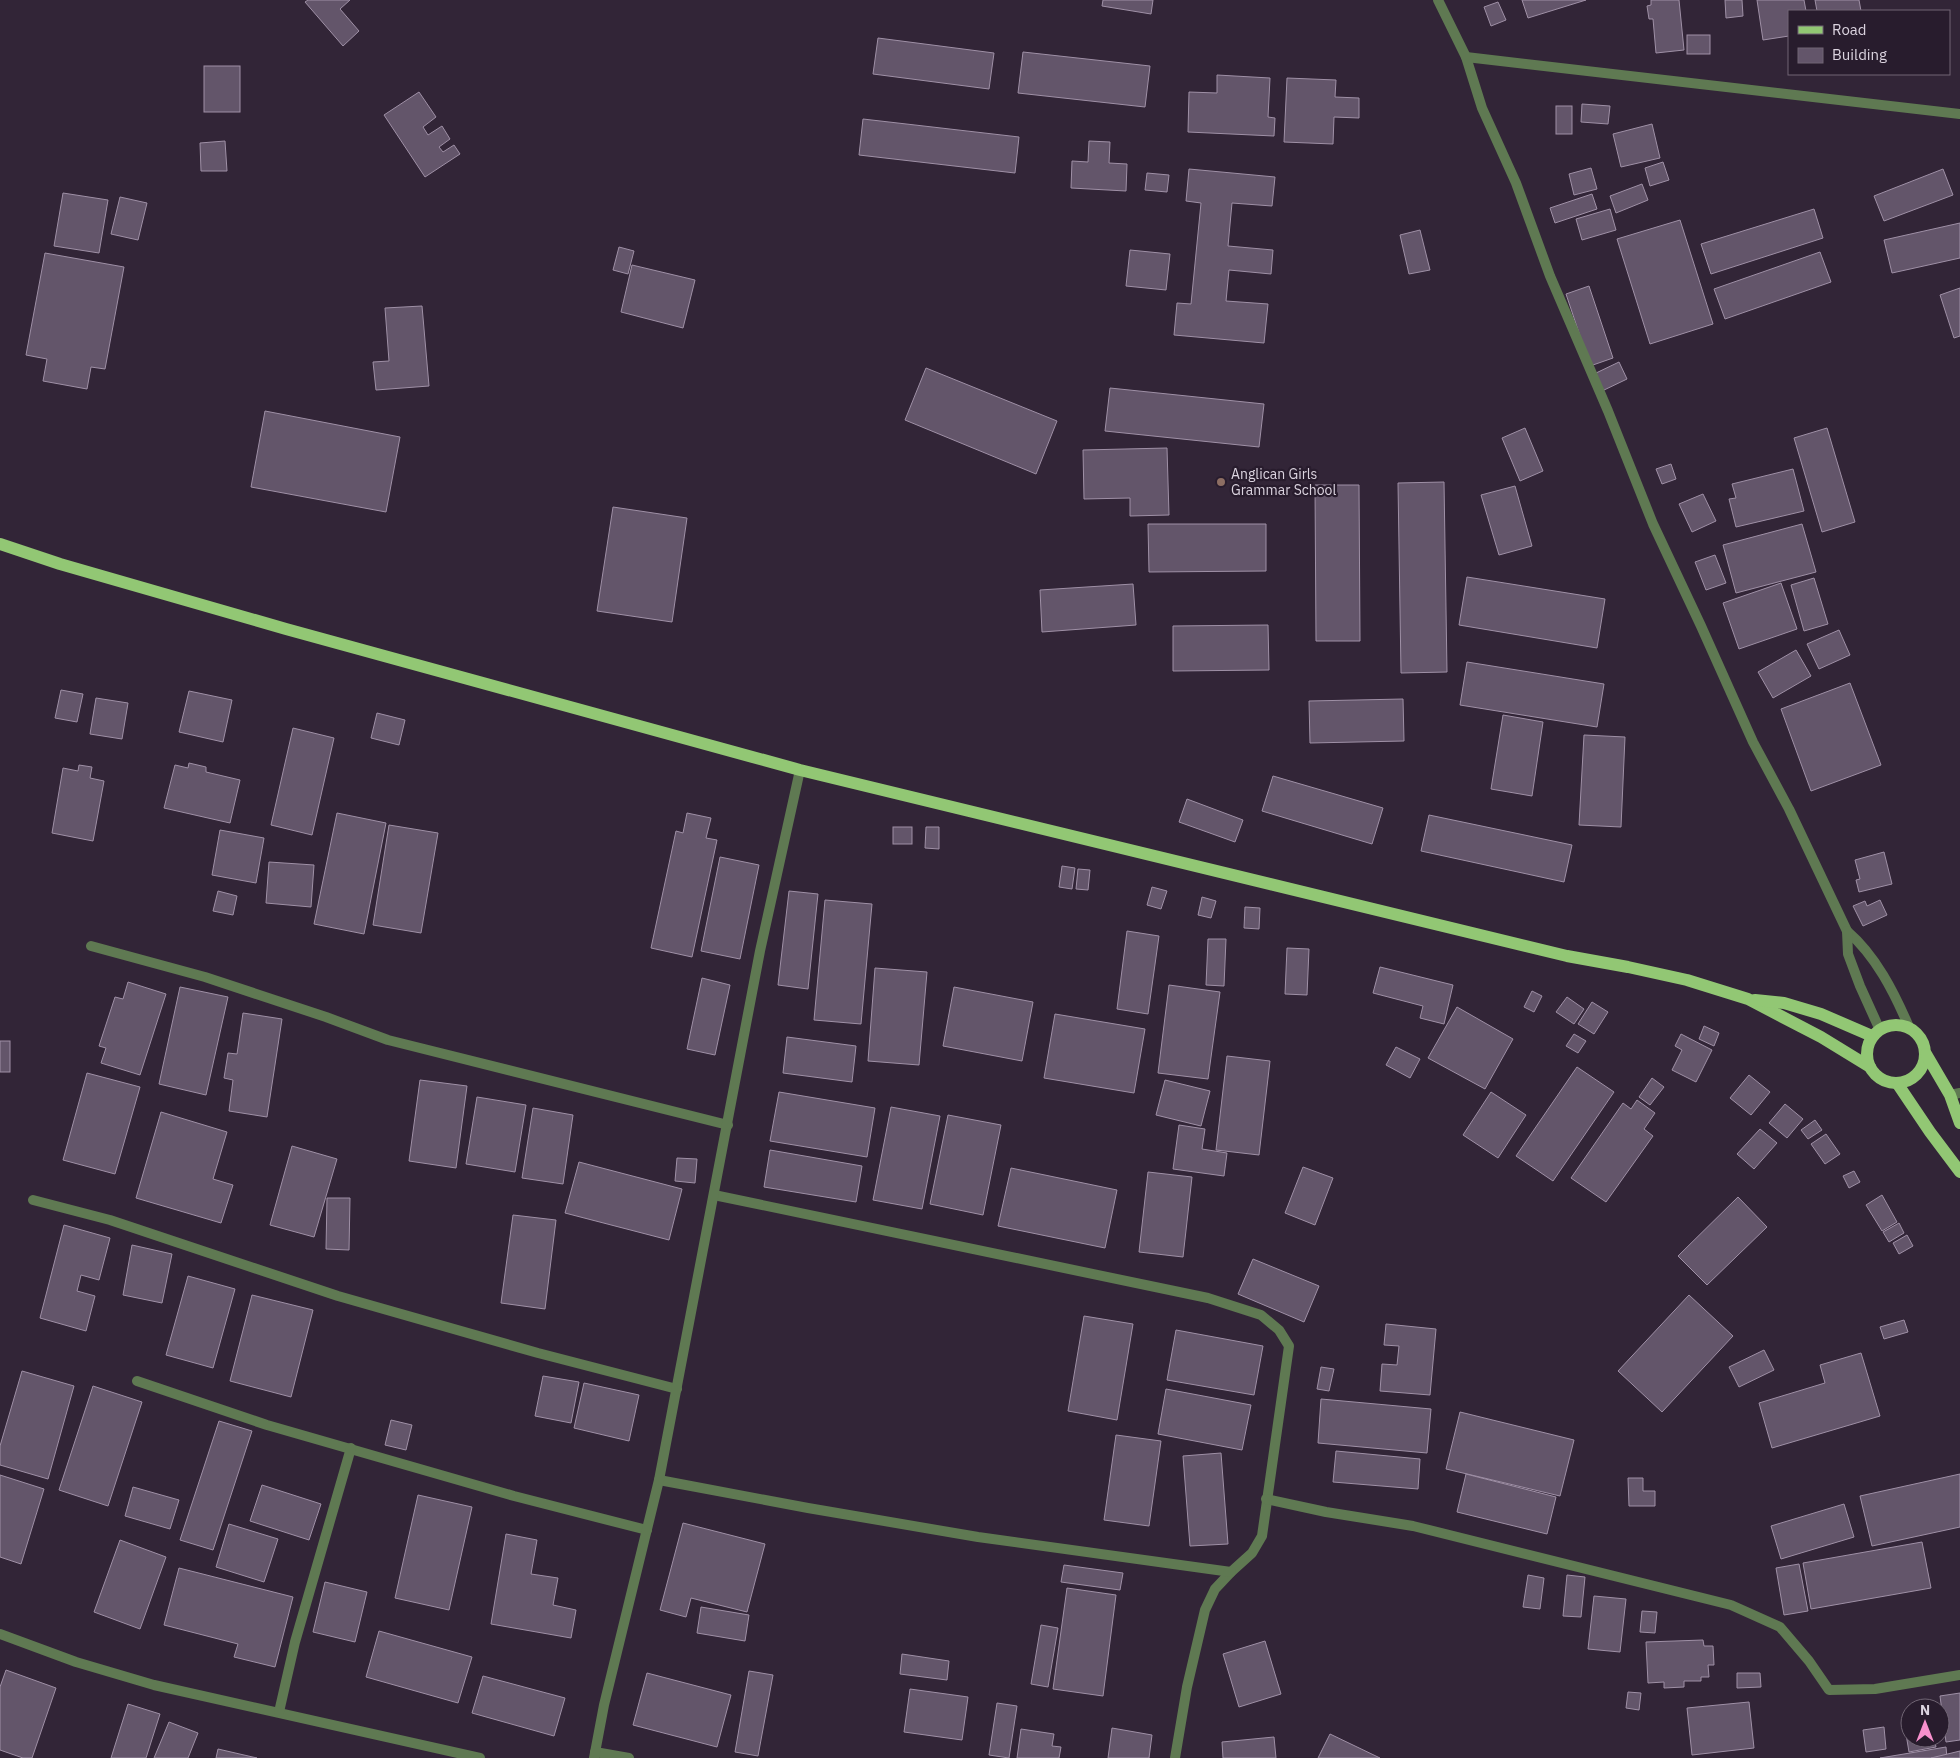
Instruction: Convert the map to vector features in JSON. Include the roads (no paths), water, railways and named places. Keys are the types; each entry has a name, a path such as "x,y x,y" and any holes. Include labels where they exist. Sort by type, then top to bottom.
{"main road":[{"path":"0,544 60,564 277,626 800,770 1567,956 1687,980 1748,1000 1821,1037 1870,1067 1877,1076 1887,1081 1897,1083 1908,1081 1918,1074 1924,1065 1926,1054"},
{"path":"1748,1000 1784,1003 1876,1032"},
{"path":"1870,1067 1867,1057 1868,1046 1876,1032 1896,1024 1909,1027 1922,1038 1926,1054 1955,1094 1960,1123"},
{"path":"1897,1083 1960,1172"}],"street":[{"path":"1438,0 1466,57 1482,108 1516,183 1550,276 1653,524 1702,626 1753,742 1789,809 1847,930 1863,945 1894,994 1909,1027"},
{"path":"1466,57 1960,114"},
{"path":"629,1758 595,1755 604,1706 659,1480 760,951 800,770"},
{"path":"1847,930 1848,954 1876,1032"},
{"path":"91,946 205,977 326,1017 388,1040 728,1125"},
{"path":"714,1196 1208,1298 1261,1315 1279,1330 1289,1346 1262,1536 1252,1554 1215,1589 1205,1610 1187,1687 1175,1758"},
{"path":"33,1200 110,1220 338,1296 538,1353 677,1389"},
{"path":"137,1381 267,1425 514,1496 647,1530"},
{"path":"279,1712 295,1642 351,1448"},
{"path":"659,1480 978,1537 1231,1572"},
{"path":"1266,1499 1326,1512 1413,1526 1731,1605 1780,1626 1829,1690 1874,1689 1960,1676"},
{"path":"0,1634 76,1662 154,1685 480,1758"}],"place":[{"name":"Anglican Girls Grammar School","path":"1221,482"}]}
